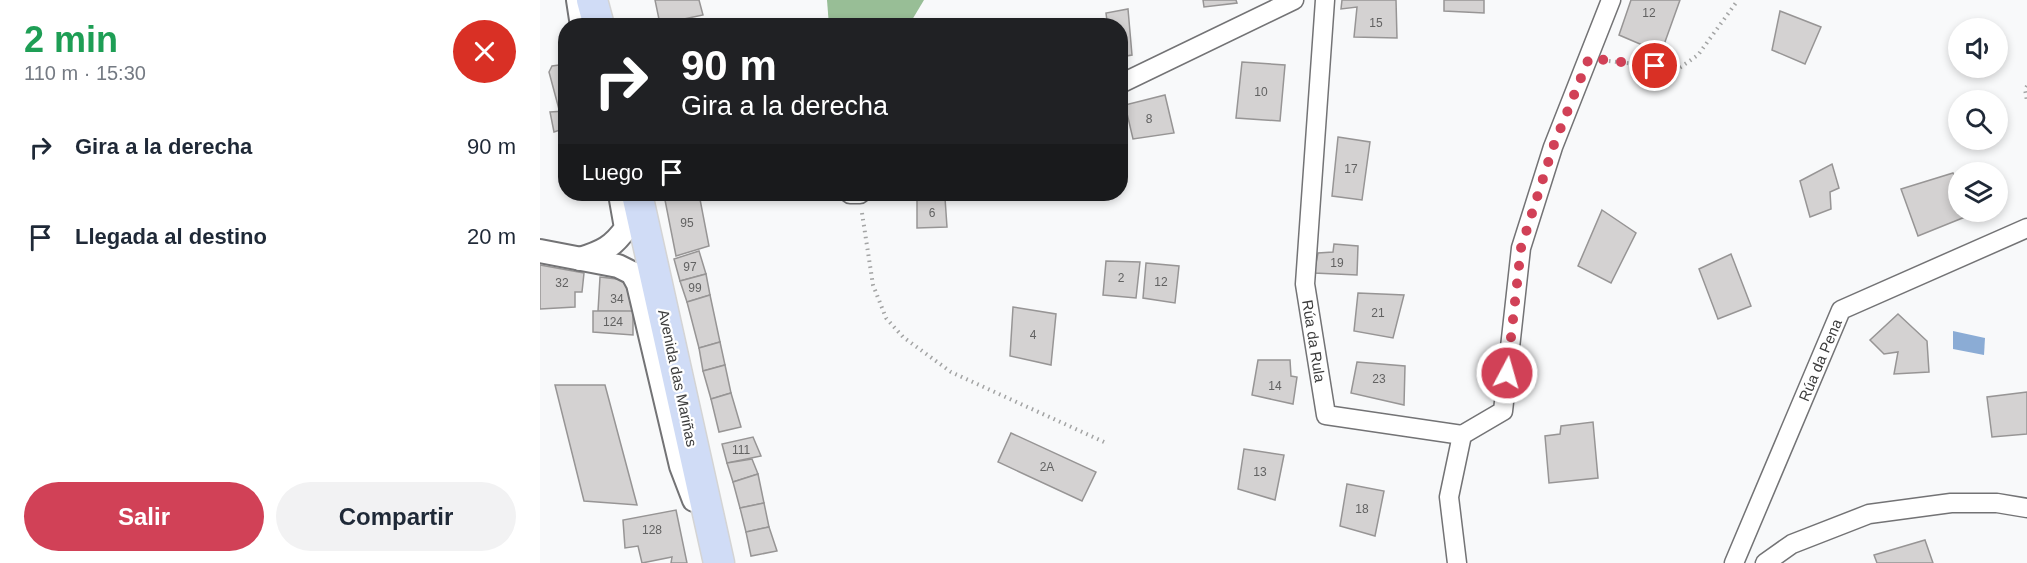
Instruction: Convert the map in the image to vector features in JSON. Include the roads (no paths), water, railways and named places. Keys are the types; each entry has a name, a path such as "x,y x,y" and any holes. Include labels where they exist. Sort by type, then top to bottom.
{"highway":[{"path":"592,0 597,18"},
{"name":"Avenida das Mariñas","path":"639,201 716,551"}],"street":[{"path":"578,0 581,18"},
{"path":"1128,80 1294,0"},
{"name":"Rúa da Rula","path":"1325,0 1305,284 1326,415 1462,435"},
{"path":"1457,563 1449,497 1462,435 1503,411 1521,248 1553,147 1611,0"},
{"path":"580,259 602,252 618,239 626,228 621,201"},
{"name":"Rúa da Pena","path":"1734,563 1841,310 2027,228"},
{"path":"540,251 618,266 632,273 638,284 681,466 716,551"},
{"path":"1765,563 1792,544 1869,514 1951,503 1997,503 2027,508"}],"water":[{"path":"1953,331 1985,338 1984,355 1953,349"}]}
